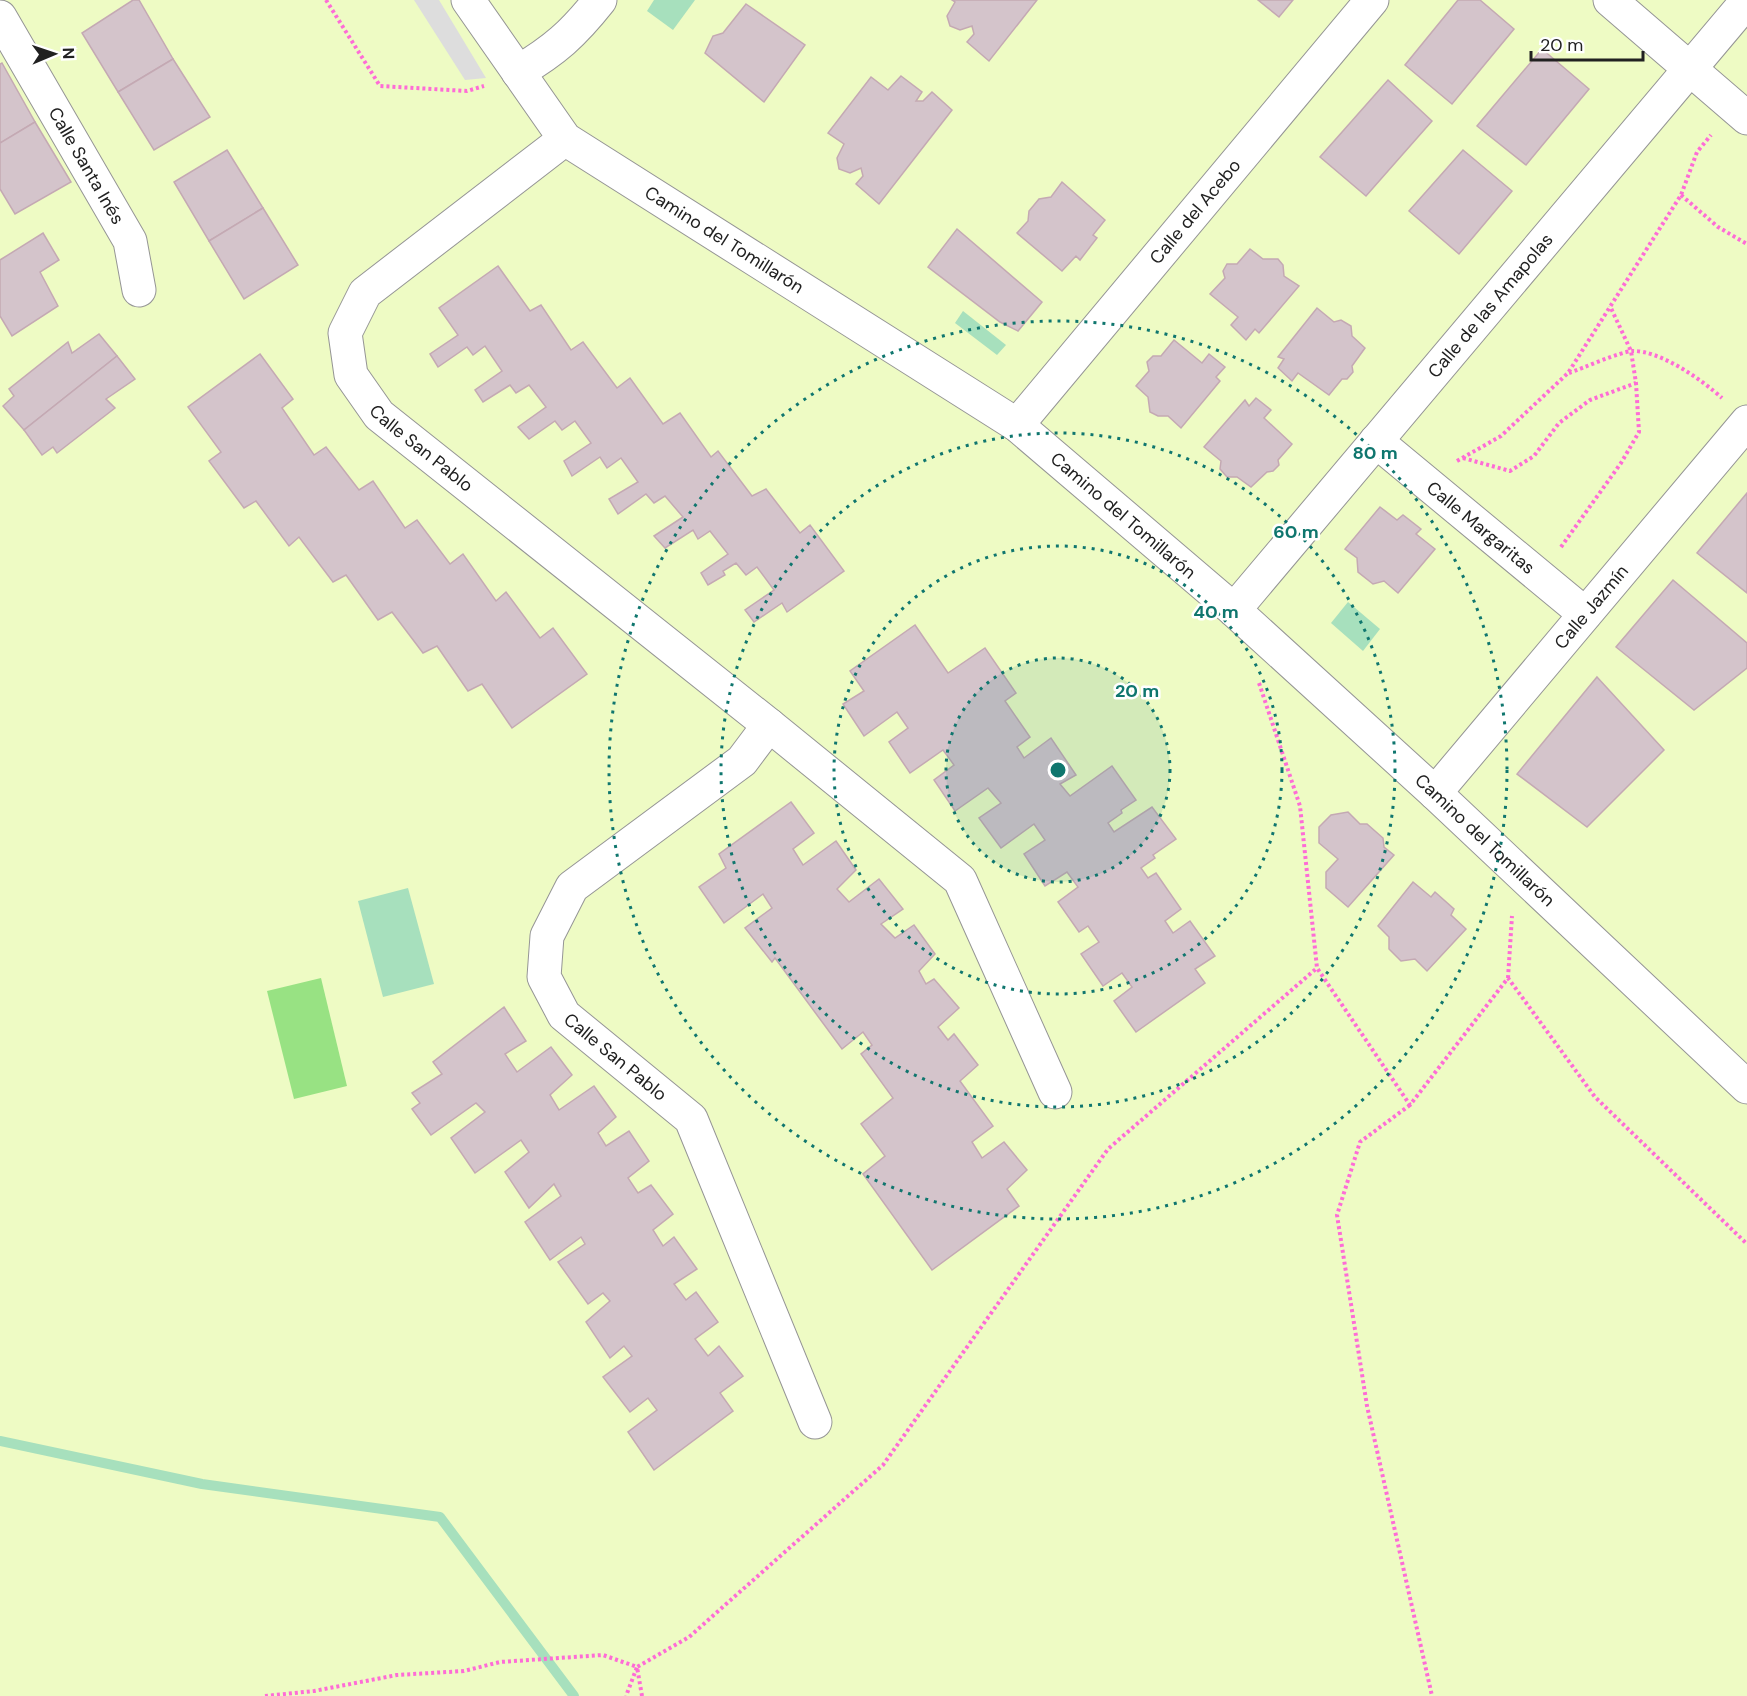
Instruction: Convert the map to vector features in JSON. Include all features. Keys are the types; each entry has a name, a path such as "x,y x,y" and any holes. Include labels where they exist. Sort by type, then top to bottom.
{"street":[{"name":"Camino del Tomillarón","path":"468,0 566,139 1017,425 1234,610 1435,793 1747,1087"},
{"path":"518,72 546,55 577,29 600,0"},
{"name":"Calle del Acebo","path":"1017,425 1372,0"},
{"path":"1610,0 1740,112"},
{"name":"Calle de las Amapolas","path":"1234,610 1747,1"},
{"name":"Calle Santa Inés","path":"0,17 130,241 139,290"},
{"name":"Calle San Pablo","path":"566,139 364,293 345,333 351,375 379,415 960,880 1055,1092"},
{"name":"Calle Jazmín","path":"1435,793 1586,614 1736,411"},
{"name":"Calle Margaritas","path":"1376,441 1586,614"},
{"name":"Calle San Pablo","path":"768,725 742,761 572,888 546,936 544,978 564,1015 691,1119 815,1422"}],"path":[{"path":"327,0 380,86 466,91 497,83 518,72"},
{"path":"1423,480 1501,436 1568,373 1681,195 1697,152 1740,112"},
{"path":"1681,195 1718,227 1747,244"},
{"path":"1542,578 1570,531 1621,463 1639,432 1636,383 1631,351 1610,306"},
{"path":"1568,373 1631,351 1664,358 1711,388 1736,411"},
{"path":"1463,458 1510,471 1534,456 1559,423 1590,400 1636,383"},
{"path":"1256,675 1300,806 1317,968 1410,1105"},
{"path":"1432,1696 1367,1406 1337,1215 1360,1142 1410,1105 1508,978 1516,869"},
{"path":"626,1696 637,1667 689,1637 884,1465 1108,1149 1317,968"},
{"path":"1508,978 1596,1097 1747,1244"},
{"path":"265,1696 314,1691 397,1675 464,1671 500,1662 603,1655 637,1667"},
{"path":"637,1667 642,1696"}],"shaded area":[{"path":"0,0 1747,0 1747,1696 0,1696"},
{"path":"414,0 439,0 486,78 465,80"},
{"path":"654,0 695,0 673,30 647,11"},
{"path":"963,311 1006,345 997,355 955,323"},
{"path":"1348,602 1380,629 1363,651 1331,623"},
{"path":"408,888 434,984 383,997 358,901"}],"green space":[{"path":"321,978 347,1086 294,1099 267,991"}],"building":[{"path":"133,0 139,0 173,59 118,92 82,33"},
{"path":"952,0 1037,0 989,61 967,42 974,34 972,26 960,30 950,26 947,16 955,2"},
{"path":"1258,0 1293,0 1279,17"},
{"path":"1458,0 1480,0 1514,29 1452,104 1405,65"},
{"path":"746,4 805,45 764,102 705,53 713,36 723,33"},
{"path":"1542,49 1589,89 1526,165 1477,126"},
{"path":"173,59 210,117 154,150 118,92"},
{"path":"2,63 35,122 0,143 0,64"},
{"path":"901,76 922,92 916,101 923,101 932,92 952,110 879,204 856,184 863,176 861,168 850,173 839,169 837,158 844,144 828,133 871,77 888,90"},
{"path":"1388,80 1432,121 1366,196 1320,157"},
{"path":"35,122 71,182 15,214 0,189 0,143"},
{"path":"227,150 263,208 209,241 174,182"},
{"path":"1463,150 1512,191 1459,254 1409,211"},
{"path":"1062,182 1105,220 1093,235 1097,238 1080,260 1076,256 1062,271 1017,233 1028,221 1029,211 1039,199 1051,197"},
{"path":"263,208 298,265 244,299 209,241"},
{"path":"957,229 1042,302 1018,331 1000,322 928,267"},
{"path":"43,233 59,260 40,272 58,306 12,336 0,316 0,260"},
{"path":"1250,249 1263,259 1278,259 1283,265 1284,276 1299,286 1259,333 1255,329 1246,340 1231,325 1238,317 1210,294 1225,278 1223,271 1227,264 1237,264"},
{"path":"498,266 530,311 541,305 571,350 583,342 617,388 630,378 663,424 680,413 711,457 718,451 752,496 766,489 800,533 810,525 844,571 787,612 782,603 754,622 745,610 774,590 757,567 746,575 736,563 723,571 725,575 708,585 701,573 728,554 710,531 698,539 693,530 665,548 654,536 683,517 665,496 654,503 646,494 618,514 609,499 638,482 621,458 607,468 600,457 572,476 564,461 591,443 575,421 562,430 555,421 529,439 518,427 546,407 529,385 516,393 510,385 483,402 475,390 502,371 485,346 473,355 467,347 438,367 430,354 458,335 439,308"},
{"path":"1317,308 1334,322 1341,320 1351,326 1352,336 1365,348 1352,366 1353,372 1347,379 1342,379 1329,395 1298,373 1292,381 1278,368 1284,359 1278,357"},
{"path":"99,334 117,356 24,430 3,406 14,396 9,389 68,342 72,353"},
{"path":"1174,340 1202,363 1209,354 1225,367 1216,377 1220,381 1181,428 1168,416 1158,416 1150,412 1148,397 1136,386 1149,371 1147,362 1153,356 1161,356"},
{"path":"260,354 293,399 282,408 314,455 326,447 359,490 373,481 405,528 417,520 450,564 463,554 496,601 506,592 540,638 553,628 587,674 512,728 482,684 468,691 437,646 423,653 392,612 378,620 346,575 333,582 299,537 289,546 256,501 244,508 209,461 221,452 188,407"},
{"path":"117,356 135,379 106,399 115,408 57,453 53,447 42,455 24,430"},
{"path":"1256,398 1271,410 1264,418 1292,444 1278,460 1279,465 1273,471 1267,472 1251,487 1237,477 1227,477 1220,469 1221,461 1204,447 1245,400 1249,406"},
{"path":"1747,493 1747,593 1697,553"},
{"path":"1380,507 1397,520 1403,515 1421,529 1416,534 1435,549 1398,593 1384,581 1373,584 1358,572 1357,558 1345,549"},
{"path":"1673,580 1747,643 1747,668 1694,710 1616,647"},
{"path":"915,625 948,673 985,648 1016,693 1005,701 1030,737 1017,747 1024,758 1051,738 1076,775 1060,784 1070,796 1112,766 1136,800 1108,823 1114,832 1152,807 1176,839 1153,855 1155,858 1141,868 1148,878 1156,873 1181,909 1165,921 1173,933 1190,921 1215,956 1195,969 1205,983 1136,1032 1114,1001 1132,987 1122,973 1103,986 1081,954 1099,942 1088,926 1079,932 1058,902 1078,887 1067,872 1045,886 1024,854 1045,840 1034,824 1001,848 979,818 1001,803 988,788 955,811 934,780 954,765 943,750 910,773 889,742 908,728 897,712 864,736 843,704 864,691 850,671"},
{"path":"1597,677 1664,750 1587,827 1517,774"},
{"path":"791,802 814,833 793,849 803,865 836,841 856,870 837,889 849,902 879,879 903,909 881,924 895,938 914,925 935,954 919,971 926,984 934,979 959,1008 938,1027 948,1040 954,1034 978,1065 960,1081 993,1126 972,1142 982,1158 1004,1142 1027,1170 1007,1189 1019,1206 932,1270 863,1174 885,1156 861,1124 893,1098 861,1054 872,1045 863,1032 842,1049 775,958 772,962 745,928 772,908 763,894 724,923 699,887 726,868 719,854"},
{"path":"1348,812 1360,824 1367,824 1383,838 1384,847 1394,855 1348,907 1326,888 1326,872 1338,859 1319,843 1319,827 1331,815"},
{"path":"1413,882 1431,897 1435,892 1454,909 1451,915 1466,929 1427,971 1415,959 1401,961 1389,949 1389,937 1378,926"},
{"path":"504,1007 526,1041 505,1054 517,1072 551,1047 572,1075 550,1095 559,1110 594,1086 616,1117 598,1133 606,1146 629,1131 649,1161 628,1178 638,1193 651,1185 673,1214 653,1230 663,1246 674,1237 697,1269 674,1284 686,1300 696,1292 718,1322 695,1339 708,1356 719,1346 743,1376 720,1393 733,1411 654,1470 628,1432 657,1410 648,1398 630,1412 603,1377 632,1356 624,1346 610,1358 586,1322 610,1301 603,1293 588,1304 558,1262 585,1244 581,1237 550,1260 525,1222 561,1196 554,1184 529,1208 505,1172 529,1152 521,1140 475,1173 451,1138 485,1112 476,1103 431,1135 412,1109 420,1103 412,1093 442,1074 433,1062"}],"waterway":[{"path":"0,1441 202,1484 440,1517 574,1696"}]}
